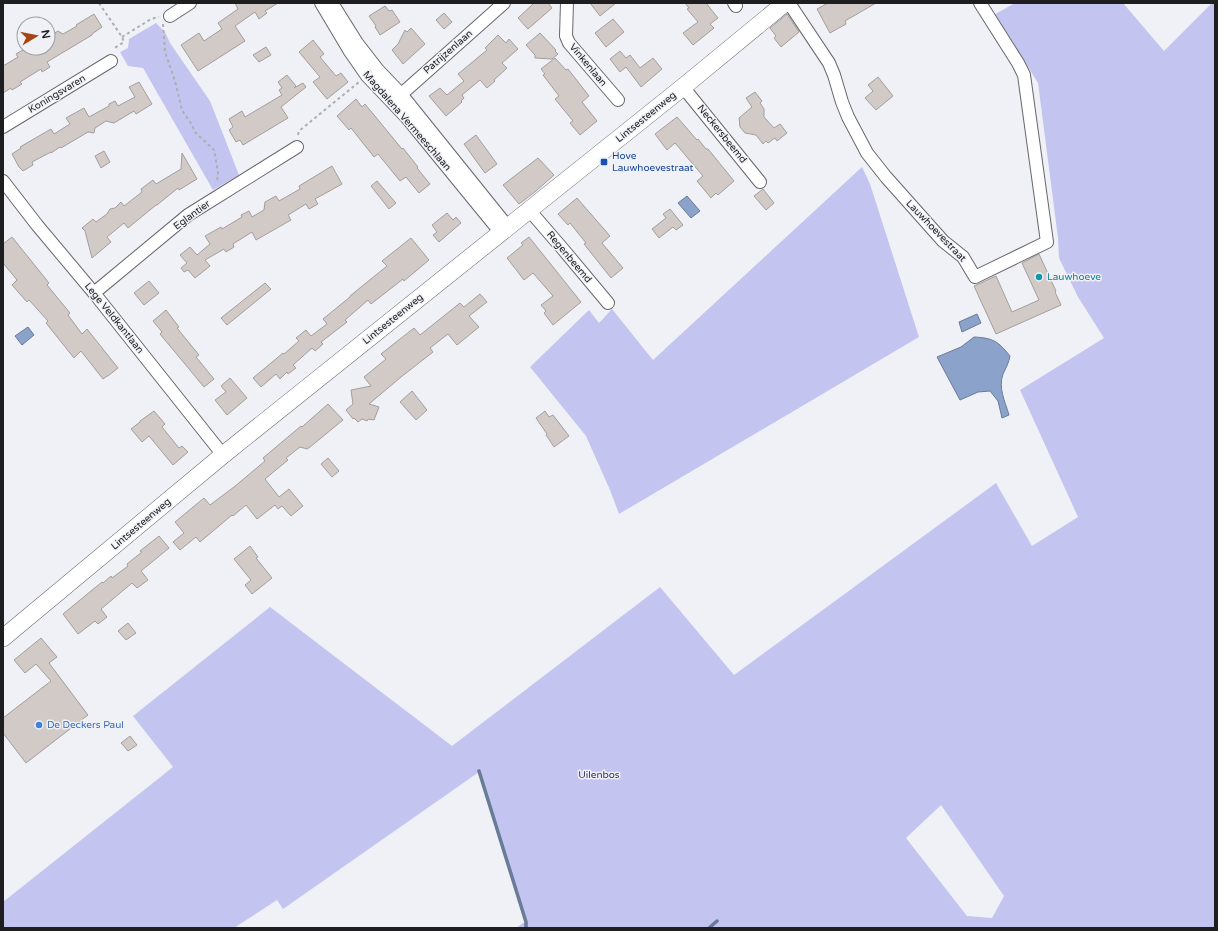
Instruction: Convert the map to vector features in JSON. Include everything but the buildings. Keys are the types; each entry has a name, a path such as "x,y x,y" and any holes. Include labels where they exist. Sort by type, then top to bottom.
{"street":[{"path":"165,19 190,3"},
{"name":"Magdalena Vermeeschlaan","path":"321,3 349,50 367,76 407,118 505,230"},
{"name":"Magdalena Vermeeschlaan","path":"332,3 357,43 378,70 401,94 505,230"},
{"name":"Patrijzenlaan","path":"392,102 504,3"},
{"name":"Vinkenlaan","path":"567,3 566,36 569,43 618,100"},
{"name":"Lintsesteenweg","path":"3,638 223,456 530,211 785,3"},
{"name":"Lauwhoevestraat","path":"789,3 829,62 848,117 867,153 943,242 964,257 975,276 1047,242 1024,75 980,3"},
{"name":"Koningsvaren","path":"3,127 111,61"},
{"name":"Neckersbeemd","path":"683,87 760,182"},
{"name":"Eglantier","path":"94,293 188,215 297,147"},
{"name":"Lege Veldkantlaan","path":"3,181 223,456"},
{"name":"Regenbeemd","path":"530,211 608,303"}],"path":[{"path":"99,3 124,42 113,50 111,61"},
{"path":"122,37 151,19 165,19 165,52 175,81 182,110 195,132 214,150 218,172 215,198"},
{"path":"297,147 299,131 367,76"}],"green space":[{"name":"Uilenbos","path":"1015,3 1123,3 1164,51 1212,3 1215,3 1215,928 516,928 526,921 479,772 283,909 277,900 234,928 3,928 3,902 173,767 133,716 270,607 452,746 660,587 734,675 996,483 1032,546 1078,517 1020,390 1104,338 1078,297 1059,258 1058,238 1038,83 1015,46 992,16","holes":["941,805 1004,896 992,918 967,916 906,838"]},
{"path":"156,23 165,32 170,43 210,101 239,175 213,190 143,68 128,66 120,52 128,48 129,39"},
{"path":"862,167 870,184 919,337 619,514 586,436 530,367 589,310 599,323 612,309 653,360"}],"shaded area":[{"path":"687,196 700,211 691,218 678,203"},
{"path":"977,314 981,323 962,332 959,322"},
{"path":"28,327 34,335 22,345 15,336"},
{"path":"974,337 986,338 995,341 1010,356 1001,384 1009,415 1002,418 998,401 990,391 978,392 960,400 937,357 961,347"}],"waterway":[{"path":"479,771 526,922 526,928"},
{"path":"709,928 717,921"}],"place":[{"name":"Hove Lauwhoevestraat","path":"604,162"},
{"name":"Lauwhoeve","path":"1039,277"},
{"name":"De Deckers Paul","path":"39,725"}]}
